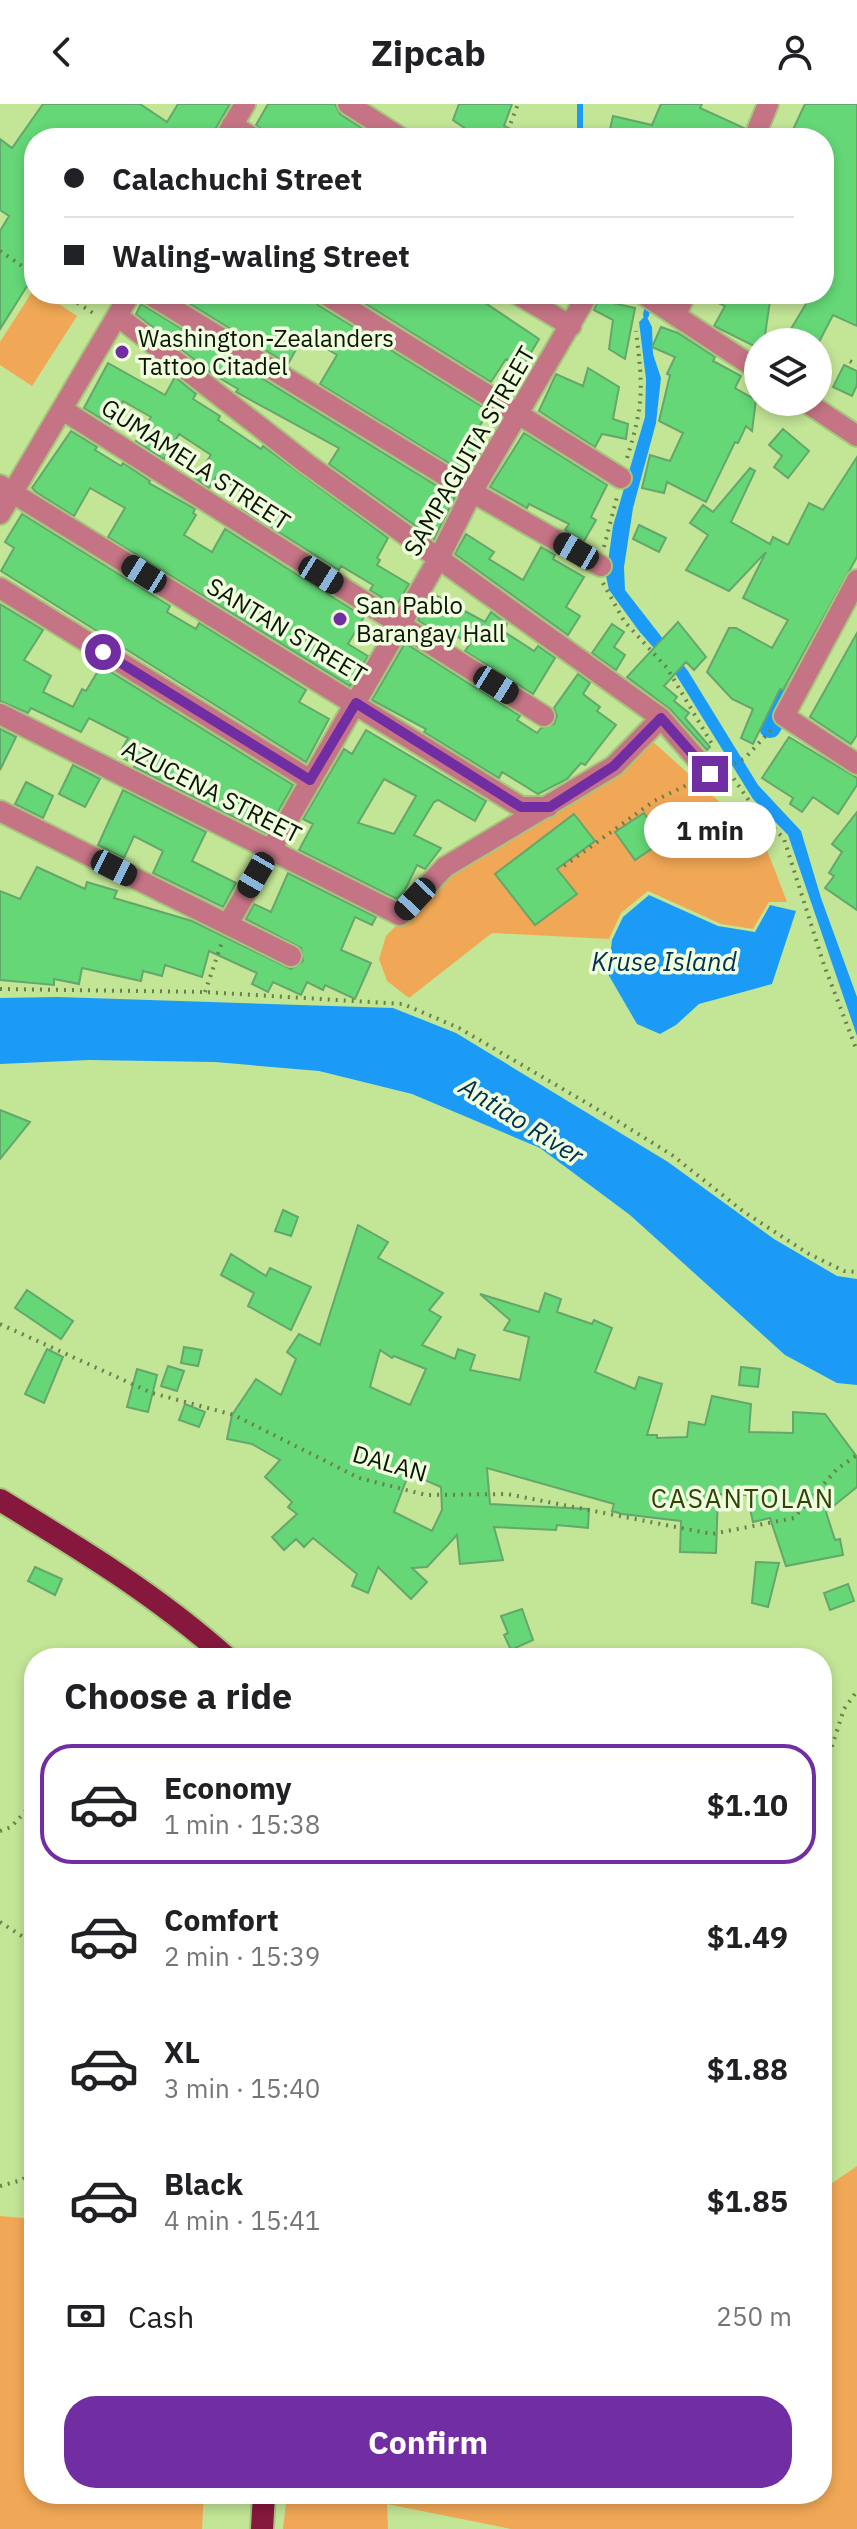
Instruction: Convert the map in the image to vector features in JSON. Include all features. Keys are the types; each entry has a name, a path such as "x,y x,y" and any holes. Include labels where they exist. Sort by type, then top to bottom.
{"highway":[{"path":"0,1500 111,1568 216,1648"},
{"path":"262,2529 263,2504"}],"street":[{"path":"230,128 245,104"},
{"path":"348,104 385,128"},
{"path":"758,128 768,104"},
{"path":"0,514 6,489 63,410 125,304"},
{"path":"165,304 472,492 601,566"},
{"path":"341,304 621,478"},
{"path":"534,304 571,326"},
{"name":"SAMPAGUITA STREET","path":"228,924 440,556 472,492 583,304"},
{"path":"660,305 744,361"},
{"path":"116,322 307,464 440,556 661,718 715,765"},
{"name":"GUMAMELA STREET","path":"63,410 544,716"},
{"path":"827,416 857,436"},
{"name":"SANTAN STREET","path":"6,489 521,807 550,807"},
{"path":"857,580 784,716 857,764"},
{"path":"0,588 310,780"},
{"name":"AZUCENA STREET","path":"0,714 400,915 445,867 550,807"},
{"path":"550,807 614,766 661,718"},
{"path":"0,811 291,956"}],"path":[{"path":"509,128 518,104"},
{"path":"0,251 24,267"},
{"path":"83,304 116,322"},
{"path":"636,331 644,392 641,413 604,541 602,582 624,621 667,668 714,746"},
{"path":"850,361 857,365"},
{"path":"729,766 745,758 784,716"},
{"path":"564,866 654,801 715,765 784,839 824,965 857,1051"},
{"path":"205,992 228,924"},
{"path":"0,989 205,992 390,1001 459,1028 672,1155 787,1241 844,1271 857,1272"},
{"name":"DALAN","path":"0,1324 152,1393 234,1415 359,1478 426,1495 507,1494 712,1534 794,1518 837,1469 857,1455"},
{"path":"832,1746 844,1709 857,1691"},
{"path":"0,1831 11,1827 24,1813"},
{"path":"0,1922 24,1938"},
{"path":"0,2186 24,2178"}],"shaded area":[{"path":"24,304 59,304 77,316 32,386 0,365 0,342"},
{"path":"650,739 731,812 767,850 787,902 769,902 753,929 721,924 648,891 621,913 609,939 492,933 409,998 387,981 379,959 386,936 449,872"},
{"path":"857,2166 857,2529 511,2529 387,2504 832,2504 832,2183"},
{"path":"0,2216 24,2218 24,2504 203,2504 202,2529 0,2529"},
{"path":"286,2504 387,2504 388,2529 283,2529"}],"water":[{"path":"646,315 652,327 653,354 661,378 656,423 633,508 624,567 625,590 688,671 758,785 801,831 821,898 857,997 857,1036 788,835 753,799 673,670 609,590 606,576 613,526 645,417 646,379 639,322"},
{"name":"Kruse Island","path":"649,895 718,926 755,932 770,905 796,911 772,984 699,1004 676,1025 660,1034 637,1024 608,974 612,940 623,917"},
{"name":"Antiao River","path":"58,997 393,1008 456,1033 668,1162 774,1239 837,1276 857,1279 857,1385 837,1383 785,1355 630,1215 540,1148 412,1094 319,1071 215,1062 89,1060 0,1064 0,998"}],"building":[{"path":"43,104 140,104 167,122 178,104 230,104 216,128 26,128"},
{"path":"268,104 335,104 340,114 361,128 260,128 256,125"},
{"path":"459,104 512,104 504,126 509,128 465,128 453,120"},
{"path":"661,104 702,104 700,108 744,128 610,128 613,116 652,125"},
{"path":"805,104 857,104 857,326 833,315 826,328 791,328 806,304 834,304 834,128 794,128"},
{"path":"24,131 24,291 0,329 0,231 9,216 0,210 0,139 12,148"},
{"path":"141,304 455,497 434,539 329,464 339,448 236,392 238,389 214,375 136,314"},
{"path":"190,304 317,304 489,411 472,438 484,446 467,474 320,384 337,355 304,335 288,364"},
{"path":"366,304 487,304 539,339 522,368 506,359 491,382"},
{"path":"597,304 635,308 625,359 609,349 613,320 594,310"},
{"path":"721,304 770,304 766,328 744,328 744,341 714,326 725,306"},
{"path":"661,327 678,333 715,357 713,361 741,376 735,388 744,393 744,416 754,416 752,431 746,426 738,443 735,442 706,502 667,482 664,493 642,488 650,455 670,461 683,433 659,421 670,375 667,374 675,357 652,347"},
{"path":"108,363 165,395 175,377 196,394 193,399 220,416 218,420 261,449 263,446 388,538 377,558 380,560 377,565 409,584 396,606 370,590 373,585 341,566 339,570 242,509 250,496 217,476 209,488 195,478 211,455 179,434 164,459 136,441 151,417 123,401 110,424 84,408"},
{"path":"844,365 857,371 857,385 852,396 833,387"},
{"path":"588,368 619,387 613,419 628,424 626,439 602,434 595,447 539,411 556,374 583,386"},
{"path":"783,429 809,451 788,478 774,467 782,456 769,445"},
{"path":"71,431 97,447 95,450 121,466 123,463 149,483 195,509 193,513 196,515 184,535 212,552 225,529 364,617 348,644 368,656 350,686 108,537 125,508 90,488 74,516 36,492 32,488"},
{"path":"524,433 607,485 591,517 596,520 584,541 565,530 569,524 529,504 527,508 490,487"},
{"path":"857,457 857,557 783,690 780,689 753,744 741,738 753,709 732,699 707,672 729,628 736,628 772,648 788,620 743,598 766,552 729,591 686,570 708,535 690,523 703,505 713,512 750,468 755,471 731,522 770,544 773,537 788,545 809,503 823,510"},
{"path":"22,514 170,606 167,612 196,629 199,623 306,690 299,702 329,719 306,762 1,571 14,548 5,542"},
{"path":"639,525 666,538 659,552 633,539"},
{"path":"466,534 494,552 489,559 523,580 541,547 555,555 553,559 584,577 566,607 580,616 568,635 455,554"},
{"path":"433,594 485,622 491,612 507,624 503,631 534,651 538,646 555,658 533,694 465,651 470,644 442,628 439,634 418,620"},
{"path":"0,604 43,630 24,660 51,676 43,692 73,707 82,689 86,691 101,666 293,785 266,833 134,767 135,764 118,756 128,738 89,718 81,732 31,708 28,713 0,701"},
{"path":"678,622 706,657 694,670 686,662 664,686 677,697 674,701 689,713 685,718 710,747 707,750 670,709 627,677"},
{"path":"612,624 624,632 614,647 625,655 616,670 592,653"},
{"path":"857,633 857,735 851,744 810,717"},
{"path":"405,643 520,716 517,720 537,733 541,728 554,724 557,716 554,708 578,674 590,683 583,694 600,707 597,711 616,725 585,765 581,763 567,779 538,794 502,772 499,778 424,732 426,729 372,700"},
{"path":"0,729 16,737 0,770"},
{"path":"366,730 486,801 475,821 438,800 434,802 414,835 441,848 425,869 417,865 397,899 299,850 313,824 303,819 344,749 352,754","holes":["384,779 416,796 394,834 358,823"]},
{"path":"789,737 857,778 857,785 838,814 813,797 802,812 790,804 793,798 762,778"},
{"path":"73,765 100,779 85,807 59,794"},
{"path":"26,782 53,796 43,818 15,804"},
{"path":"123,790 206,832 192,861 236,883 223,907 153,873 163,851 134,836 124,858 98,845"},
{"path":"857,812 857,910 825,888 834,876 829,873 842,852 832,844"},
{"path":"644,813 663,841 635,860 615,832"},
{"path":"574,814 595,841 557,869 577,894 535,925 495,874"},
{"path":"37,867 85,889 87,882 117,891 114,898 192,921 291,969 303,961 301,948 246,919 254,904 271,912 288,873 376,917 372,925 355,917 341,950 371,963 355,999 325,985 323,990 307,982 301,995 273,982 268,992 252,984 257,973 209,951 202,977 165,965 162,976 143,971 141,981 82,968 79,984 54,979 54,985 0,980 0,891 20,899"},
{"path":"0,1110 30,1122 0,1159"},
{"path":"283,1210 298,1217 291,1236 275,1231"},
{"path":"358,1225 388,1242 378,1258 443,1293 429,1310 441,1317 422,1345 455,1359 458,1349 475,1355 470,1370 520,1380 529,1337 504,1330 510,1320 480,1294 539,1312 545,1293 561,1299 557,1312 592,1324 594,1320 612,1328 595,1372 635,1389 639,1377 662,1384 647,1435 657,1435 657,1438 687,1437 689,1422 705,1425 712,1396 751,1404 749,1432 793,1433 793,1412 825,1414 857,1457 857,1487 826,1512 835,1540 840,1539 843,1555 786,1566 770,1518 753,1522 747,1495 718,1494 716,1553 680,1552 681,1521 622,1514 612,1511 614,1504 487,1468 490,1504 589,1509 588,1528 557,1525 556,1530 494,1527 503,1560 460,1564 457,1535 427,1567 412,1568 427,1582 411,1599 378,1567 368,1593 352,1586 357,1574 313,1538 304,1547 296,1539 284,1550 272,1537 297,1514 288,1507 292,1502 265,1477 280,1460 252,1444 227,1439 232,1415 256,1379 281,1395 296,1359 287,1352 299,1334 320,1345","holes":["380,1350 392,1358 394,1356 426,1369 410,1405 370,1387","409,1473 441,1487 442,1510 432,1531 394,1512"]},
{"path":"231,1254 266,1276 270,1268 311,1287 291,1330 248,1306 254,1293 221,1275"},
{"path":"27,1290 73,1321 61,1339 15,1308"},
{"path":"184,1347 202,1350 198,1366 181,1363"},
{"path":"47,1349 63,1357 44,1403 25,1394"},
{"path":"168,1366 184,1371 177,1391 161,1386"},
{"path":"741,1367 760,1369 758,1387 739,1385"},
{"path":"137,1369 157,1375 148,1412 127,1407"},
{"path":"185,1404 205,1412 199,1427 179,1420"},
{"path":"756,1562 779,1563 768,1607 752,1603"},
{"path":"35,1567 62,1579 55,1595 28,1581"},
{"path":"848,1584 854,1601 830,1610 824,1593"},
{"path":"522,1609 533,1640 510,1648 501,1616"}],"waterway":[{"path":"580,104 580,128"},
{"path":"646,315 648,304"},
{"path":"770,727 788,695"}],"place":[{"name":"Washington-Zealanders Tattoo Citadel","path":"122,352"},
{"name":"San Pablo Barangay Hall","path":"340,619"}],"district":[{"name":"CASANTOLAN","path":"743,1498"}],"route":[{"path":"103,652 310,780 356,703 521,807 550,807 614,766 661,718 710,774"}]}
